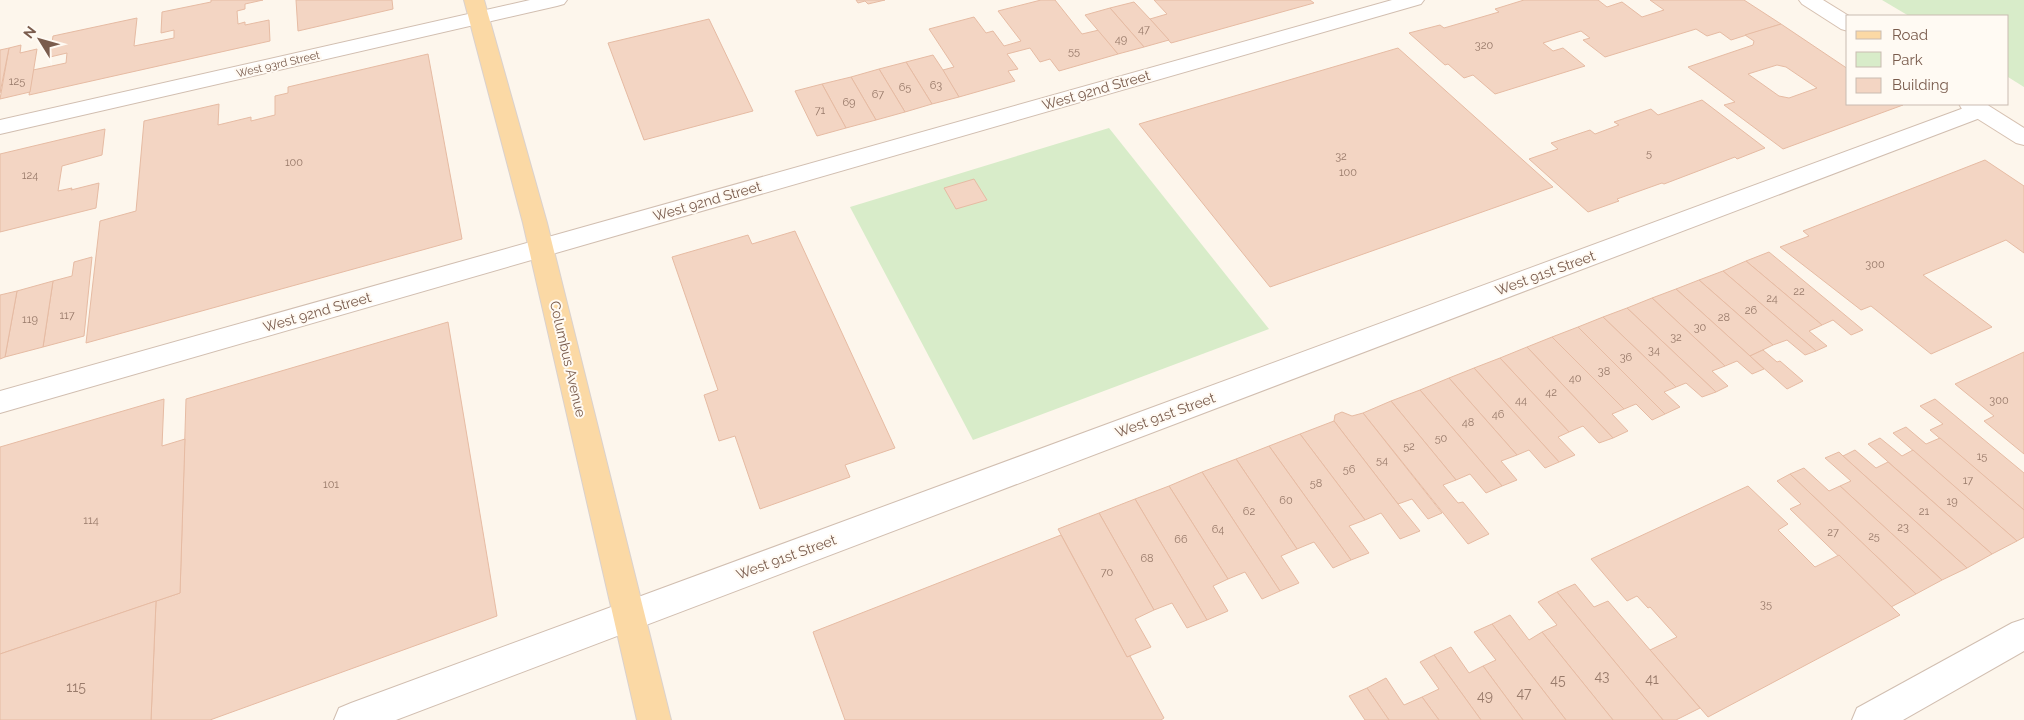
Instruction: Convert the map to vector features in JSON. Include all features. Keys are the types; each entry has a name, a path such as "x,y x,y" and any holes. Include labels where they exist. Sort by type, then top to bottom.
{"main road":[{"name":"Columbus Avenue","path":"476,9 541,248 654,720"}],"street":[{"name":"West 93rd Street","path":"0,127 476,9 557,0"},
{"name":"West 92nd Street","path":"0,402 1414,0"},
{"path":"1809,0 1846,24"},
{"path":"1975,107 2024,138"},
{"name":"West 91st Street","path":"351,720 1975,107"},
{"path":"1870,720 2024,634"}],"green space":[{"path":"1882,0 2024,0 2024,87 2009,78 2009,15 1907,15"},
{"path":"1109,128 1269,329 973,440 850,207"}],"building":[{"path":"211,0 263,0 245,4 245,9 237,11 238,24 245,22 245,25 269,20 270,41 29,95 33,70 66,63 67,53 50,57 53,36 137,18 134,46 174,38 174,30 161,33 162,12 211,2"},
{"path":"296,0 392,0 393,9 298,31"},
{"path":"856,0 885,0 868,4 865,1 858,3"},
{"path":"1041,0 1055,0 1082,34 1099,30 1118,54 1059,71 1050,59 1040,62 1030,48 1007,54 1018,69 1008,71 1015,81 959,97 943,70 954,67 929,29 974,17 986,33 993,31 1004,46 1021,41 998,11"},
{"path":"1154,0 1310,0 1314,3 1171,43 1150,19 1167,14"},
{"path":"1524,0 1598,0 1607,7 1622,2 1642,17 1664,10 1650,0 1744,0 1781,24 1731,40 1720,32 1707,36 1696,29 1605,57 1583,40 1590,38 1581,31 1543,43 1553,51 1563,48 1585,66 1495,94 1473,75 1464,78 1448,64 1445,65 1409,33 1440,25 1444,28 1499,12 1495,9"},
{"path":"1134,2 1169,40 1144,47 1110,8"},
{"path":"1110,8 1144,47 1118,54 1085,15"},
{"path":"709,19 753,111 644,140 608,43"},
{"path":"1781,24 1846,68 1846,105 1903,105 1783,149 1724,105 1735,102 1688,67 1753,45 1754,41 1745,35","holes":["1777,65 1786,67 1817,88 1789,98 1779,96 1748,74"]},
{"path":"21,45 20,53 37,49 30,92 0,99 9,48"},
{"path":"9,48 0,93 0,50"},
{"path":"1398,48 1553,187 1270,287 1139,124"},
{"path":"428,54 462,239 86,343 100,221 136,211 144,121 219,104 218,125 251,117 251,121 275,115 275,96 288,93 288,87"},
{"path":"933,55 959,97 932,104 906,62"},
{"path":"906,62 932,104 905,112 879,69"},
{"path":"879,69 905,112 876,120 851,77"},
{"path":"851,77 876,120 846,128 822,84"},
{"path":"822,84 846,128 817,136 795,91"},
{"path":"1702,100 1765,148 1617,199 1619,201 1588,212 1529,159 1558,149 1551,143 1590,130 1595,134 1619,125 1614,122 1651,109 1658,115"},
{"path":"105,129 102,155 62,166 58,191 72,188 71,190 99,183 96,208 0,232 0,154"},
{"path":"1985,160 2024,186 2024,253 2006,240 1923,275 1992,327 1931,354 1871,306 1861,310 1780,247 1809,236 1803,231"},
{"path":"974,179 987,200 956,209 944,188"},
{"path":"795,231 895,448 845,465 850,477 760,509 735,436 719,441 704,395 718,390 672,257 748,235 752,244"},
{"path":"1769,252 1863,330 1851,335 1833,320 1822,325 1746,261"},
{"path":"92,257 84,336 43,347 53,281 72,276 74,262"},
{"path":"1746,261 1822,325 1809,331 1827,346 1816,351 1723,271"},
{"path":"1723,271 1816,351 1805,355 1787,340 1773,345 1699,280"},
{"path":"1699,280 1773,345 1750,356 1676,289"},
{"path":"53,281 43,347 5,357 17,291"},
{"path":"1676,289 1764,369 1752,374 1737,361 1725,366 1652,298"},
{"path":"17,291 5,357 0,359 0,295"},
{"path":"1652,298 1725,366 1712,371 1728,386 1716,392 1627,308"},
{"path":"1627,308 1716,392 1702,397 1686,383 1676,387 1603,317"},
{"path":"1603,317 1676,387 1664,392 1680,407 1665,414 1578,327"},
{"path":"448,322 497,616 210,720 151,720 156,601 180,593 186,399"},
{"path":"1578,327 1665,414 1652,420 1636,404 1624,409 1552,337"},
{"path":"1552,337 1624,409 1612,414 1628,431 1613,438 1527,347"},
{"path":"1527,347 1613,438 1599,443 1583,426 1569,432 1500,358"},
{"path":"1763,350 1777,362 1780,361 1803,381 1787,389 1750,356"},
{"path":"2024,352 2024,454 1984,421 1994,416 1955,384"},
{"path":"1500,358 1569,432 1558,437 1575,455 1559,462 1474,368"},
{"path":"1474,368 1559,462 1545,468 1529,450 1517,455 1449,378"},
{"path":"1449,378 1517,455 1501,461 1517,480 1502,486 1420,390"},
{"path":"1420,390 1502,486 1486,493 1470,474 1456,480 1391,401"},
{"path":"164,399 162,446 185,439 180,593 0,654 0,447"},
{"path":"1935,399 2024,473 2024,510 1930,430 1943,424 1920,406"},
{"path":"1391,401 1456,480 1443,485 1458,503 1463,502 1489,534 1468,544 1363,413"},
{"path":"1342,412 1352,416 1363,413 1442,513 1428,519 1412,499 1398,504 1334,421 1335,415"},
{"path":"1334,421 1420,531 1400,539 1381,513 1365,520 1300,434"},
{"path":"1906,427 1926,444 1940,438 2024,510 2024,537 2017,541 1893,433"},
{"path":"1300,434 1365,520 1349,526 1369,553 1351,560 1269,446"},
{"path":"1880,438 1902,456 1913,450 2017,541 1992,554 1868,444"},
{"path":"1269,446 1351,560 1333,568 1314,542 1297,549 1236,459"},
{"path":"1855,450 1876,468 1888,462 1992,554 1967,568 1843,456"},
{"path":"1839,452 1967,568 1942,580 1840,486 1851,481 1825,458"},
{"path":"1236,459 1297,549 1281,556 1299,583 1280,591 1202,472"},
{"path":"1804,468 1829,491 1840,486 1942,580 1916,594 1790,474"},
{"path":"1202,472 1280,591 1262,599 1245,572 1228,579 1169,486"},
{"path":"1790,474 1916,594 1891,607 1790,509 1801,504 1777,481"},
{"path":"1169,486 1228,579 1213,586 1228,611 1207,620 1135,499"},
{"path":"1748,486 1788,524 1778,530 1815,567 1839,555 1900,615 1708,717 1650,650 1677,637 1650,607 1648,608 1637,596 1627,601 1591,559"},
{"path":"1135,499 1207,620 1187,628 1172,603 1154,610 1099,513"},
{"path":"1099,513 1154,610 1135,619 1151,647 1127,657 1058,529"},
{"path":"1061,535 1127,657 1130,656 1164,718 1161,720 845,720 813,632"},
{"path":"1575,584 1594,607 1608,601 1700,708 1676,720 1663,720 1557,592"},
{"path":"1557,592 1663,720 1613,720 1542,632 1557,625 1538,602"},
{"path":"156,601 151,720 0,720 0,654"},
{"path":"1510,615 1529,640 1542,632 1613,720 1566,720 1492,624"},
{"path":"1492,624 1566,720 1523,720 1483,666 1496,660 1474,632"},
{"path":"1451,647 1469,673 1483,666 1523,720 1481,720 1434,655"},
{"path":"1434,655 1481,720 1439,720 1422,697 1439,689 1420,662"},
{"path":"1386,678 1404,705 1422,697 1439,720 1389,720 1367,688"},
{"path":"1367,688 1389,720 1365,720 1349,696"}]}
